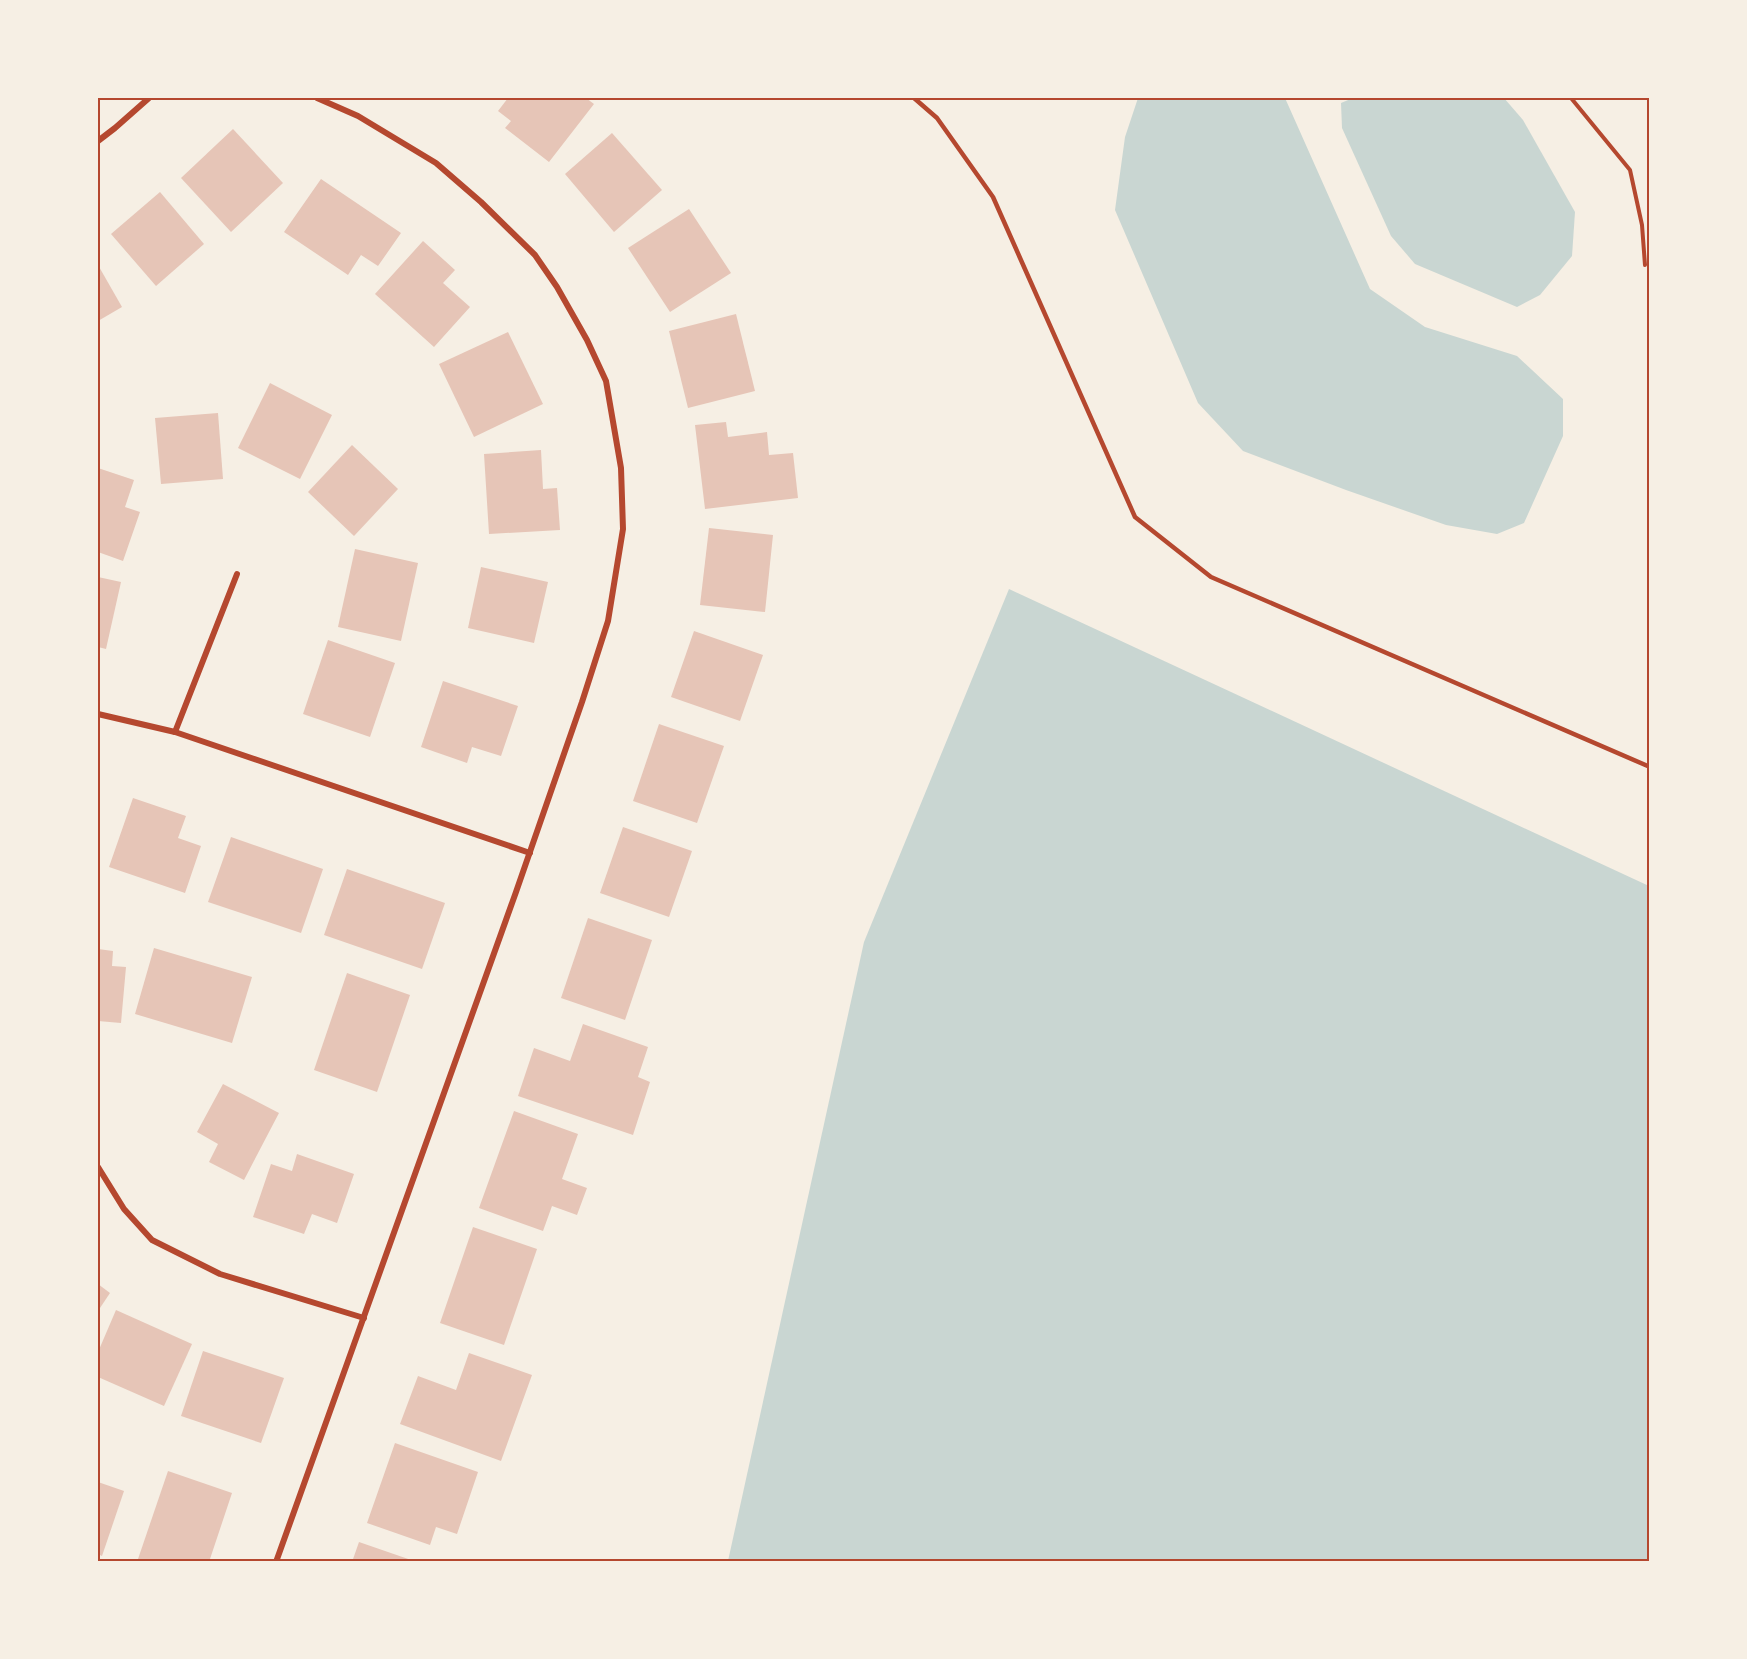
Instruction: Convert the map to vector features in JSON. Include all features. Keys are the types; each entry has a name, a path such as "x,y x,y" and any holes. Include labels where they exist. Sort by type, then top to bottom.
{"street":[{"path":"98,141 149,98"},
{"path":"276,1562 530,853 608,621 623,530 621,468 606,381 587,340 536,255 436,163 358,116 317,98"},
{"path":"175,732 237,574"},
{"path":"98,714 175,732 530,853"},
{"path":"98,1167 124,1209 152,1240 220,1274 364,1318"}],"lane":[{"path":"914,98 937,118 993,197 1135,517 1211,577 1650,767"}],"path":[{"path":"1571,98 1630,170 1642,225 1645,265"}],"shaded area":[{"path":"1138,98 1285,98 1370,289 1425,327 1517,356 1563,399 1563,436 1524,523 1497,534 1446,525 1346,490 1243,451 1198,403 1115,210 1125,137"},
{"path":"1353,98 1504,98 1523,120 1575,212 1572,256 1540,295 1517,307 1415,264 1391,236 1342,128 1341,103"},
{"path":"1009,589 1649,886 1649,1561 728,1561 864,942"}],"building":[{"path":"508,98 586,98 594,104 549,162 505,128 511,121 498,111"},
{"path":"233,129 283,183 231,232 181,178"},
{"path":"612,133 662,190 614,232 565,174"},
{"path":"321,179 401,233 378,266 361,255 348,275 284,232"},
{"path":"160,192 204,244 156,286 111,234"},
{"path":"689,209 731,273 670,312 628,248"},
{"path":"423,241 455,270 443,283 470,307 434,347 375,294"},
{"path":"98,265 122,307 98,321"},
{"path":"736,314 755,391 688,408 669,331"},
{"path":"508,332 543,404 474,437 439,364"},
{"path":"270,383 332,415 300,479 238,448"},
{"path":"218,413 223,479 161,484 155,418"},
{"path":"726,422 728,437 767,432 769,455 793,453 798,498 705,509 695,425"},
{"path":"352,445 398,489 354,536 308,492"},
{"path":"541,450 543,489 557,488 560,530 489,534 484,454"},
{"path":"98,468 134,480 125,507 140,512 123,561 98,552"},
{"path":"709,528 773,535 765,612 700,605"},
{"path":"355,549 418,563 401,641 338,627"},
{"path":"481,567 548,582 534,643 468,628"},
{"path":"98,577 121,582 106,649 98,647"},
{"path":"694,631 763,655 740,721 671,697"},
{"path":"328,640 395,663 370,737 303,714"},
{"path":"443,681 518,706 501,756 472,747 467,763 421,747"},
{"path":"659,724 724,746 697,823 633,801"},
{"path":"133,798 186,816 178,838 201,846 185,893 109,867"},
{"path":"623,827 692,851 669,917 600,893"},
{"path":"231,837 323,869 301,933 208,902"},
{"path":"347,869 445,903 422,969 324,935"},
{"path":"588,918 652,940 625,1020 561,998"},
{"path":"154,948 252,977 232,1043 135,1014"},
{"path":"98,949 113,951 112,966 126,967 121,1023 98,1021"},
{"path":"347,973 410,995 377,1092 314,1070"},
{"path":"583,1024 648,1047 638,1077 650,1082 633,1135 518,1096 534,1048 570,1061"},
{"path":"223,1084 279,1113 244,1180 209,1162 218,1144 197,1132"},
{"path":"514,1111 578,1134 562,1179 587,1188 577,1215 552,1206 543,1231 479,1208"},
{"path":"297,1154 354,1174 337,1223 312,1214 304,1234 253,1217 271,1164 292,1171"},
{"path":"473,1227 537,1249 504,1345 440,1323"},
{"path":"98,1284 110,1293 98,1311"},
{"path":"116,1310 192,1344 164,1406 98,1377 98,1352"},
{"path":"203,1351 284,1378 261,1443 181,1416"},
{"path":"469,1353 532,1375 501,1461 400,1424 418,1376 456,1390"},
{"path":"395,1443 478,1472 457,1534 436,1527 430,1545 367,1523"},
{"path":"168,1471 232,1493 209,1562 137,1562"},
{"path":"98,1482 124,1491 102,1556 98,1554"},
{"path":"359,1542 414,1561 414,1562 352,1562"}]}
